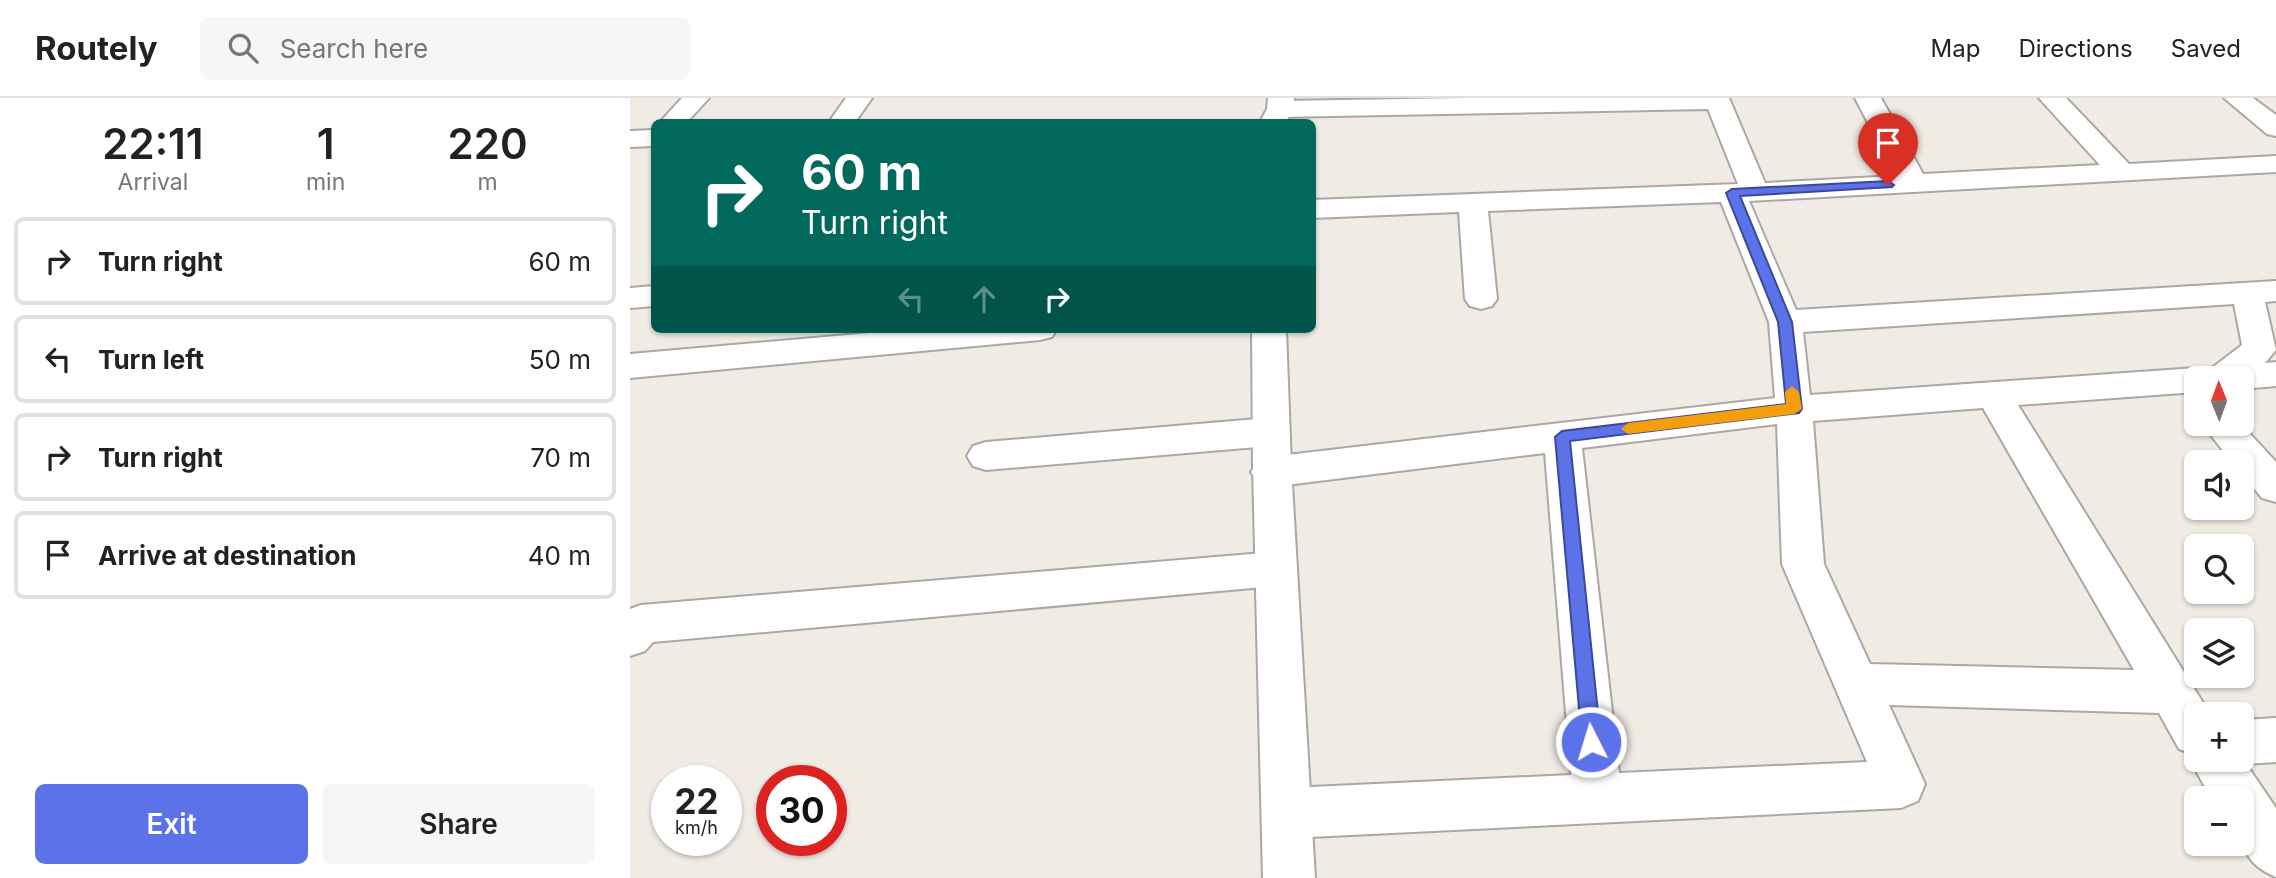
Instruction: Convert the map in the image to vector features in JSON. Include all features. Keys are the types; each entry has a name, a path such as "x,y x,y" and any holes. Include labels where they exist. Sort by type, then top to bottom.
{"street":[{"path":"676,119 696,98"},
{"path":"844,119 859,98"},
{"path":"1867,98 1914,183"},
{"path":"2052,98 2122,172"},
{"path":"2237,98 2276,128"},
{"path":"1278,110 1717,99 1785,322 1794,409 1803,564 1901,784 1289,813"},
{"path":"630,139 651,138"},
{"path":"1316,209 1744,192 2276,164"},
{"path":"1473,203 1481,299"},
{"path":"1785,322 2262,291 2260,349 2238,366"},
{"path":"630,298 651,296"},
{"path":"630,366 996,333"},
{"path":"1269,333 1270,452 1289,813 1289,878"},
{"path":"2254,376 2276,374"},
{"path":"986,456 1270,452 1562,437 1794,409 1993,395 2184,386"},
{"path":"1993,395 2184,712"},
{"path":"2231,436 2276,487"},
{"path":"1562,437 1597,798"},
{"path":"630,637 640,624 1276,569"},
{"path":"1856,684 2172,692"},
{"path":"2254,741 2276,740"},
{"path":"2254,819 2276,852"}],"slow traffic":[{"path":"1628,429 1794,409 1792,392"}],"route":[{"path":"1591,742 1562,437 1794,409 1785,322 1732,193 1888,185"}]}
